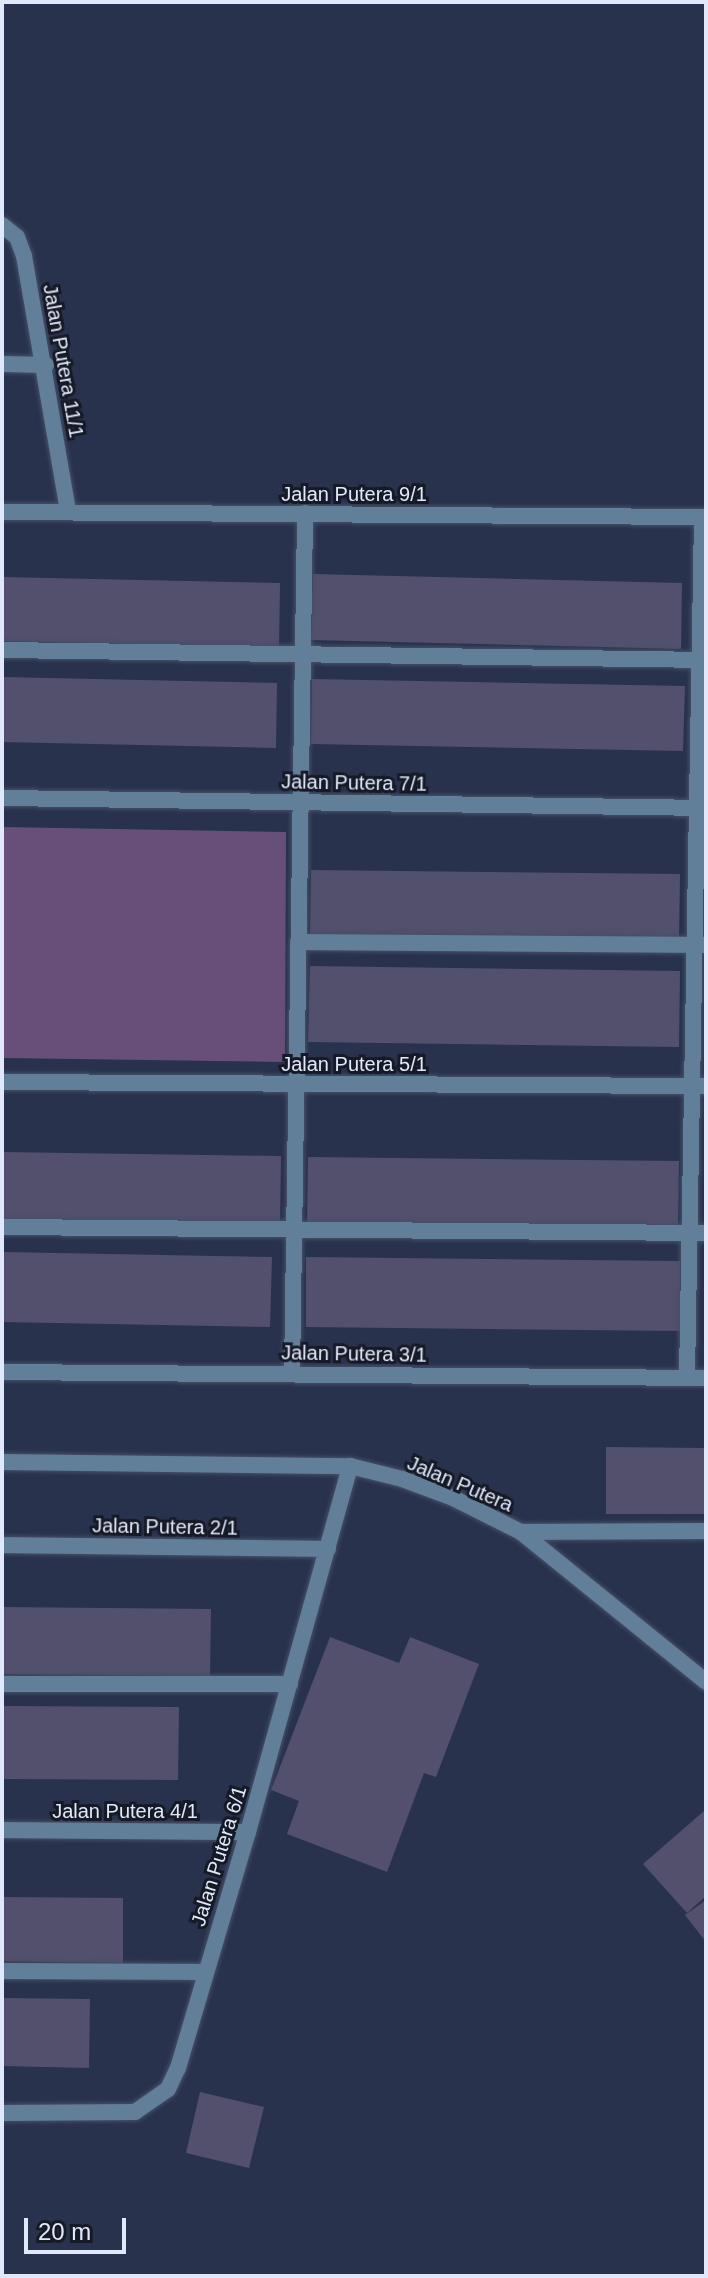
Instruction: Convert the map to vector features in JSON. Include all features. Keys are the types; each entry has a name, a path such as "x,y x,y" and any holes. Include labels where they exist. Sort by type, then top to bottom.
{"street":[{"name":"Jalan Putera 11/1","path":"2,225 17,237 24,256 46,365 68,512"},
{"path":"2,364 46,365"},
{"name":"Jalan Putera 9/1","path":"2,512 704,517"},
{"path":"292,1373 305,513"},
{"path":"687,1377 688,1233 698,1086 704,517"},
{"path":"2,650 702,660"},
{"name":"Jalan Putera 7/1","path":"2,798 701,808"},
{"path":"298,942 700,944"},
{"name":"Jalan Putera 5/1","path":"2,1082 698,1086"},
{"path":"2,1227 706,1233"},
{"name":"Jalan Putera 3/1","path":"2,1372 706,1378"},
{"name":"Jalan Putera","path":"2,1462 350,1466 453,1498 521,1532 706,1682"},
{"name":"Jalan Putera 6/1","path":"2,2113 135,2112 151,2104 168,2089 178,2068 248,1832 350,1466"},
{"path":"521,1532 706,1531"},
{"name":"Jalan Putera 2/1","path":"2,1545 328,1549"},
{"path":"2,1684 290,1684"},
{"name":"Jalan Putera 4/1","path":"2,1830 248,1832"},
{"path":"2,1971 205,1972"}],"shaded area":[{"path":"2,827 286,832 285,1062 2,1058"}],"building":[{"path":"313,574 682,583 681,649 311,640"},
{"path":"2,577 280,583 279,647 2,641"},
{"path":"2,677 277,683 276,748 2,742"},
{"path":"312,679 685,686 683,751 311,744"},
{"path":"311,870 680,874 679,940 310,935"},
{"path":"310,966 680,971 679,1047 308,1042"},
{"path":"2,1152 281,1156 280,1226 2,1221"},
{"path":"308,1157 679,1161 678,1227 307,1223"},
{"path":"2,1252 272,1257 270,1327 2,1322"},
{"path":"306,1257 680,1261 680,1331 306,1327"},
{"path":"606,1447 706,1448 706,1514 606,1514"},
{"path":"2,1607 211,1609 210,1676 2,1674"},
{"path":"330,1637 399,1663 410,1637 479,1664 436,1777 424,1773 387,1872 287,1834 299,1801 271,1790"},
{"path":"2,1706 179,1707 178,1780 2,1779"},
{"path":"704,1811 706,1896 687,1913 643,1864"},
{"path":"2,1897 123,1898 123,1963 2,1961"},
{"path":"706,1900 706,1942 685,1915"},
{"path":"2,1998 90,1999 89,2068 2,2066"},
{"path":"200,2092 264,2107 249,2168 186,2153"}]}
